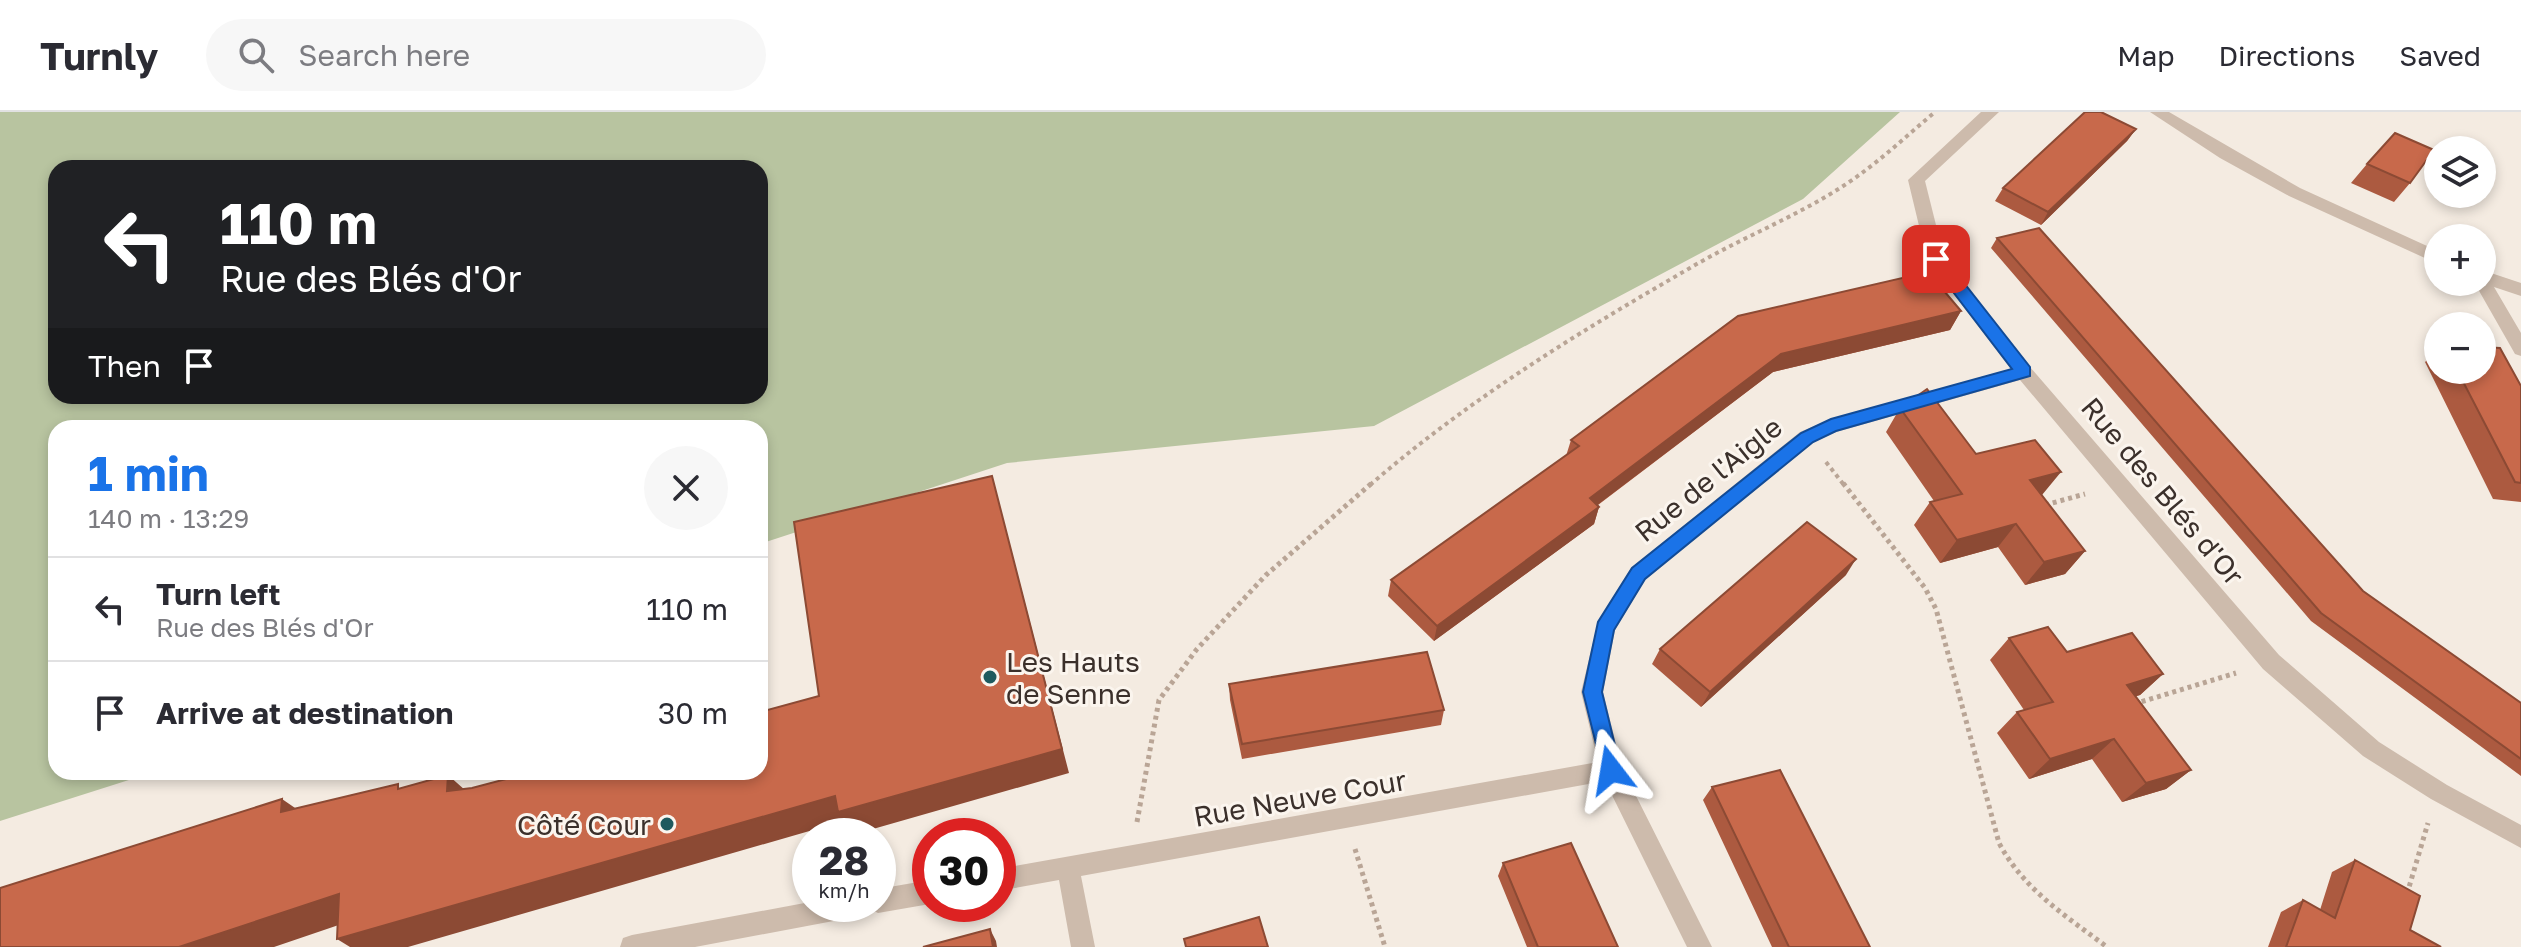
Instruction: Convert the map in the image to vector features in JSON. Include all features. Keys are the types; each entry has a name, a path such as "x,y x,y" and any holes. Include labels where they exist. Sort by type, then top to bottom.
{"street":[{"name":"Rue des Blés d'Or","path":"1991,112 1916,180 1936,259 2024,372 2271,662 2371,749 2439,792 2521,837"},
{"path":"2158,112 2319,205 2424,252"},
{"path":"2496,282 2521,290"},
{"path":"2492,296 2521,349"},
{"name":"Rue de l'Aigle","path":"1700,947 1611,770 1592,692 1605,628 1638,574 1807,437 1831,426 2024,372"},
{"name":"Rue Neuve Cour","path":"1016,877 1131,859 1611,770"},
{"path":"1068,868 1083,947"},
{"path":"632,947 792,917"}],"path":[{"path":"1131,859 1159,700 1197,649 1266,575 1422,440 1536,362 1693,266 1837,190 1866,171 1935,112"},
{"path":"1828,463 1925,588 1936,609 1999,843 2008,863 2021,881 2107,947"},
{"path":"2038,507 2090,492"},
{"path":"2121,708 2238,672"},
{"path":"1347,820 1385,947"},
{"path":"2403,907 2427,823"}],"green space":[{"path":"0,112 1900,112 1803,199 1374,426 1007,463 768,541 768,420 48,420 48,780 129,780 0,821"}],"building":[{"path":"2085,112 2101,112 2136,129 2048,212 2003,188"},
{"path":"2395,133 2424,146 2424,164 2410,183 2367,164"},
{"path":"2039,228 2363,591 2521,703 2521,759 2321,613 1997,238"},
{"path":"1928,272 1961,311 1781,354 1590,498 1599,507 1437,626 1391,580 1579,446 1571,440 1738,316"},
{"path":"2496,348 2500,348 2521,386 2521,483 2515,482 2464,384 2496,384"},
{"path":"1927,389 1976,454 2035,440 2061,472 2030,480 2085,551 2044,562 2016,524 1957,540 1930,502 1962,494 1900,408"},
{"path":"992,476 1062,749 838,812 835,796 337,939 339,894 179,947 0,947 0,888 282,799 281,812 398,784 398,789 430,780 448,780 447,791 502,780 768,780 768,710 819,696 794,522"},
{"path":"1807,522 1856,559 1710,692 1660,649"},
{"path":"2048,627 2067,652 2132,633 2163,674 2127,685 2191,770 2146,783 2114,739 2050,759 2017,712 2053,702 2009,638"},
{"path":"1427,652 1444,710 1242,744 1229,684"},
{"path":"1780,770 1870,947 1789,947 1712,787"},
{"path":"1571,843 1618,947 1538,947 1503,863"},
{"path":"2355,860 2420,896 2410,930 2441,947 2286,947 2303,900 2335,918"},
{"path":"1259,917 1268,947 1186,947 1184,939"},
{"path":"990,929 993,947 923,947"}],"place":[{"name":"Les Hauts de Senne","path":"990,677"},
{"name":"Côté Cour","path":"667,824"}],"route":[{"path":"1611,770 1592,692 1605,628 1638,574 1807,437 1831,426 2024,372 1936,259"}]}
